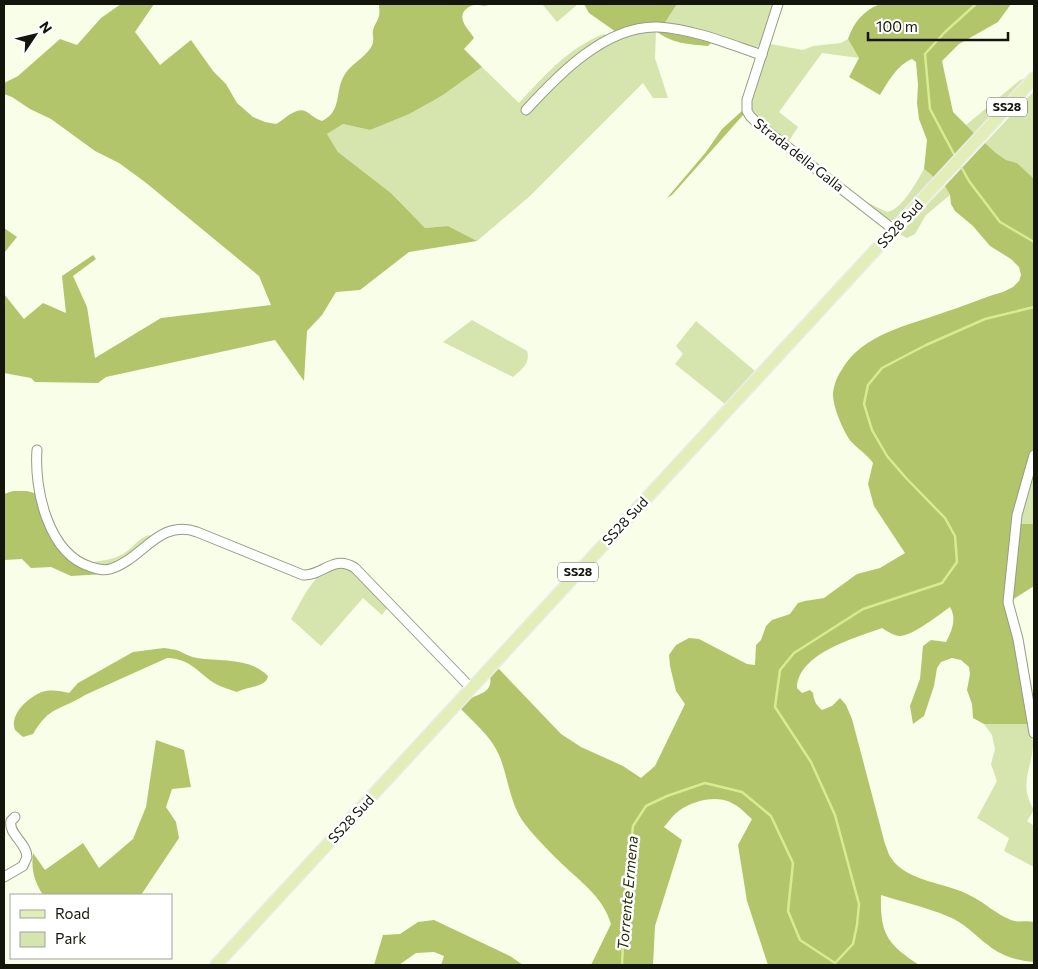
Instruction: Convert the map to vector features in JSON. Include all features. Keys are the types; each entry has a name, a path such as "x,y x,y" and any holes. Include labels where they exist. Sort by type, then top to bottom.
{"main road":[{"name":"SS28 Sud","path":"216,965 1034,78"}],"street":[{"name":"Strada della Galla","path":"778,4 747,100 747,109 750,116 894,230"},
{"path":"526,110 559,75 584,55 615,36 641,28 658,27 686,32 762,55"},
{"path":"37,450 38,482 50,526 63,548 80,563 101,570 111,569 123,563 164,534 181,528 197,532 302,574 310,574 335,563 347,564 354,568 471,688"},
{"path":"1034,455 1017,515 1008,602 1019,644 1034,733"},
{"path":"4,877 23,866 28,857 25,848 11,827 11,821 15,817"}],"green space":[{"path":"121,4 154,4 135,32 160,65 191,40 213,71 226,84 237,103 253,117 276,124 290,114 301,110 322,121 329,117 336,106 345,74 372,46 373,30 379,14 379,4 491,4 470,6 465,10 462,17 474,38 464,49 482,67 443,95 409,114 370,130 343,124 327,134 338,152 391,193 425,228 448,226 477,241 409,252 360,290 336,292 322,315 307,331 304,381 275,340 106,377 98,383 35,382 31,378 4,373 4,294 24,319 43,303 66,313 62,276 93,255 96,259 73,276 87,307 95,358 161,318 271,305 259,276 145,182 119,163 95,151 51,119 4,94 4,83 18,76 60,39 77,45 101,18"},
{"path":"542,4 578,4 557,22"},
{"path":"584,4 677,4 664,24 639,25 616,32 589,13"},
{"path":"677,4 774,4 761,43 754,48 664,24"},
{"path":"880,4 1011,4 998,22 959,44 942,61 953,112 975,134 935,178 924,169 927,140 919,119 916,62 912,59 902,65 893,74 880,95 849,77 859,58 848,39 850,33 856,22 864,14"},
{"path":"656,31 655,58 668,98 653,98 643,83 530,196 477,241 448,226 425,228 391,193 338,152 327,134 343,124 370,130 443,95 482,67 519,103 568,54 579,46 604,34 607,36 583,51 562,68 523,107 546,94 568,73 600,49 630,35"},
{"path":"656,31 711,43 708,46 681,43 668,39"},
{"path":"848,39 859,58 822,53 779,112 798,127 788,142 757,118 751,109 751,99 770,44 803,50 813,46 841,43"},
{"path":"1027,78 975,134 966,125 1020,80"},
{"path":"1034,91 1034,180 1017,163 1006,160 985,143"},
{"path":"743,110 744,114 672,195 667,198 706,152 722,129"},
{"path":"985,143 1006,160 1017,163 1034,179 1034,446 1014,513 1005,600 1014,631 1029,724 984,724 973,718 972,704 967,690 970,674 969,667 961,660 952,658 941,662 937,668 934,686 924,716 913,724 910,706 920,679 923,646 931,640 946,642 952,629 953,616 950,607 911,633 899,636 882,628 830,649 817,656 807,665 800,676 797,688 802,693 810,690 816,703 822,710 832,706 840,698 846,705 852,719 885,844 891,858 907,873 961,891 1011,920 1034,922 1034,962 1016,959 998,952 964,925 947,916 881,895 882,919 888,937 899,951 919,965 768,965 747,901 738,845 752,819 733,804 724,800 711,799 685,807 664,827 682,840 655,926 653,965 591,965 611,924 607,914 589,889 549,851 522,820 511,796 496,748 482,730 460,708 469,700 488,689 490,686 490,676 498,668 561,734 581,747 623,766 641,778 655,766 685,704 676,691 670,666 669,655 676,645 689,638 699,639 747,664 755,665 756,645 761,640 766,626 772,620 790,614 798,603 824,598 857,574 880,568 905,553 874,506 868,484 873,463 846,435 835,407 833,396 835,383 850,358 874,339 903,326 1003,292 1013,287 1019,281 1021,275 1019,267 1011,259 990,246 973,226 955,211 945,186"},
{"path":"924,169 935,178 900,216 893,220 888,221 856,197 887,212 893,210 909,194"},
{"path":"945,186 950,195 926,215 915,234 907,238 899,234"},
{"path":"4,228 17,237 4,253"},
{"path":"472,320 527,351 528,359 526,363 513,377 443,342"},
{"path":"696,321 755,371 725,404 675,364 683,354 676,346"},
{"path":"1034,466 1034,524 1019,524"},
{"path":"13,491 27,491 38,494 54,540 105,574 71,576 51,567 31,568 22,559 4,560 4,494"},
{"path":"1019,524 1034,524 1034,586 1012,600"},
{"path":"149,535 154,537 125,558 106,566 88,563 119,556 127,552 142,538"},
{"path":"340,566 352,570 388,607 382,615 363,598 321,646 291,619 316,579 331,568"},
{"path":"164,648 177,650 197,658 244,663 261,670 268,676 267,680 260,685 237,692 214,683 188,663 167,658 50,713 33,734 23,737 15,730 14,724 17,713 26,702 37,694 49,691 69,693 78,683 133,652"},
{"path":"984,724 1029,724 1033,744 1026,784 1029,801 1034,810 1027,821 1034,826 1034,867 1004,851 1009,838 977,818 997,781 991,764 995,749 992,735"},
{"path":"156,740 184,750 191,787 172,789 166,807 176,822 179,838 142,894 42,894 34,875 33,853 45,870 83,843 99,868 133,839 146,807"},
{"path":"434,920 510,956 523,965 441,965 444,956 434,952 416,953 399,965 374,965 383,935 400,934 418,922"}],"waterway":[{"name":"Torrente Ermena","path":"955,156 930,109 925,54 945,32 976,4"},
{"name":"Torrente Ermena","path":"959,163 969,181 1000,222 1034,242"},
{"name":"Torrente Ermena","path":"622,965 625,902 633,826 646,806 667,796 705,783 742,792 771,816 793,863 788,911 800,940 835,963 853,944 859,904 835,815 811,762 775,707 780,670 794,653 863,609 942,583 957,562 955,536 945,518 887,456 872,430 864,404 868,385 882,368 926,345 985,319 1034,307"}]}
